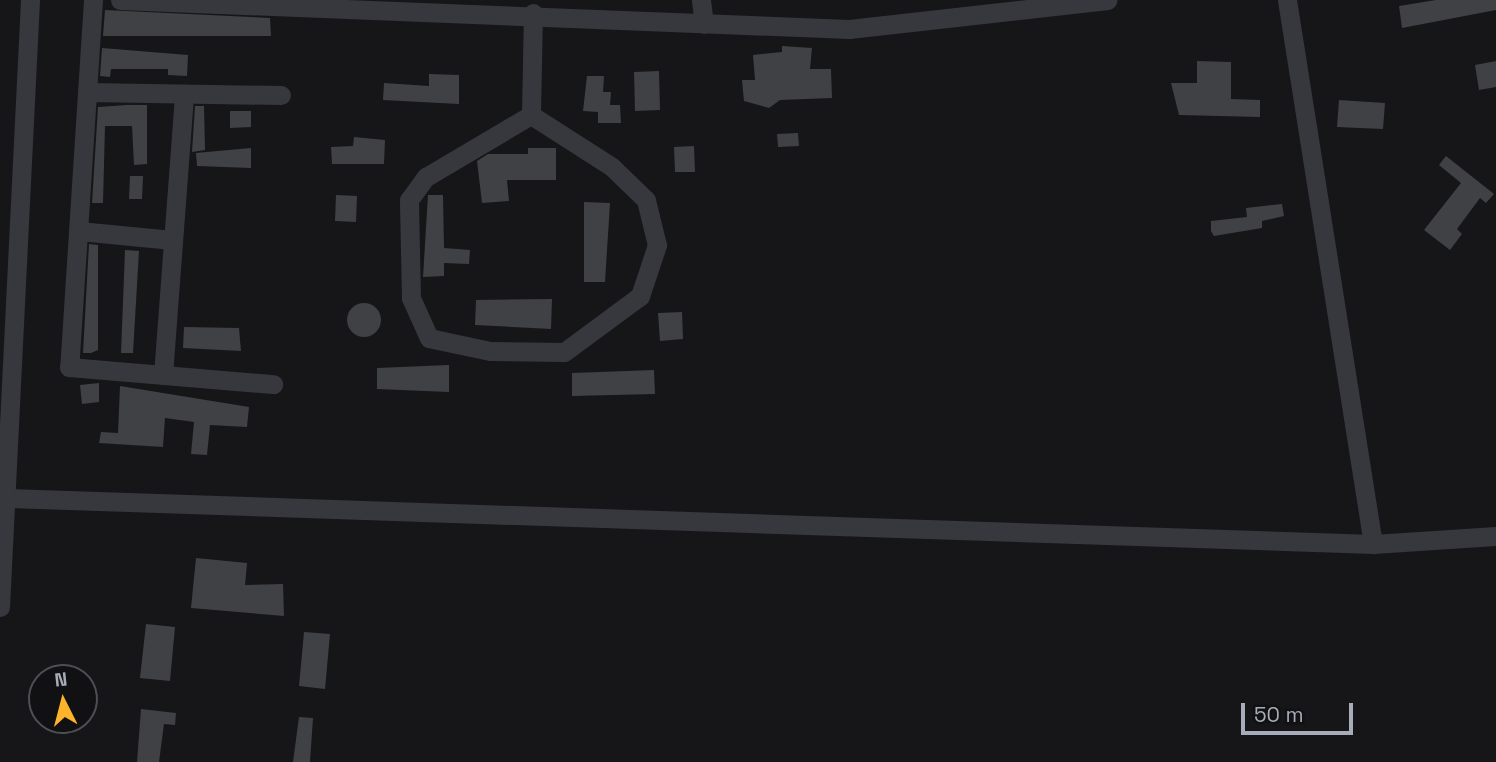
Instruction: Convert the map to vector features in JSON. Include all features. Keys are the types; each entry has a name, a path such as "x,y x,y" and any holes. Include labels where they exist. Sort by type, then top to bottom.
{"street":[{"path":"0,607 9,498 30,0"},
{"path":"93,0 69,367 273,384"},
{"path":"120,0 534,13 704,24 849,29 1107,0"},
{"path":"701,0 704,24"},
{"path":"1287,0 1373,544"},
{"path":"531,115 534,13"},
{"path":"87,92 281,95"},
{"path":"163,375 184,94"},
{"path":"531,115 612,166 646,201 657,245 640,296 564,352 490,351 429,338 411,298 410,200 426,177 531,115"},
{"path":"79,231 173,240"},
{"path":"9,498 1373,544 1496,536"}],"building":[{"path":"1436,0 1496,0 1496,10 1402,28 1399,6"},
{"path":"105,10 270,18 271,36 103,36"},
{"path":"782,46 812,48 810,69 831,69 832,98 780,100 769,108 744,101 742,80 755,80 753,55 782,52"},
{"path":"102,48 188,55 187,76 168,75 168,69 111,69 110,77 100,76"},
{"path":"1197,61 1231,62 1231,99 1260,100 1260,117 1179,115 1171,83 1197,83"},
{"path":"1496,61 1496,87 1479,90 1475,65"},
{"path":"659,71 660,110 635,111 634,72"},
{"path":"429,74 459,75 459,104 383,100 384,83 429,86"},
{"path":"587,76 604,76 603,92 611,92 610,105 620,105 621,123 598,123 598,112 583,111"},
{"path":"1339,100 1385,103 1383,129 1337,127"},
{"path":"147,105 147,164 134,165 132,126 105,126 103,203 92,203 98,107"},
{"path":"195,106 204,106 205,150 192,152"},
{"path":"230,111 251,111 251,127 230,128"},
{"path":"798,133 799,146 778,147 777,134"},
{"path":"354,137 385,140 384,164 332,164 331,147 353,146"},
{"path":"694,146 695,172 675,172 674,147"},
{"path":"251,148 251,168 197,166 196,153"},
{"path":"528,148 556,148 556,180 507,180 509,201 482,203 477,161 488,154 528,154"},
{"path":"1446,156 1494,194 1486,203 1480,198 1457,229 1462,234 1450,250 1424,230 1461,183 1439,165"},
{"path":"130,176 143,176 142,199 129,199"},
{"path":"336,195 357,196 356,222 335,221"},
{"path":"428,195 443,195 444,248 470,250 469,264 444,263 444,276 423,277"},
{"path":"584,202 610,203 605,282 584,282"},
{"path":"1282,204 1284,216 1262,221 1262,228 1214,236 1211,231 1211,221 1247,217 1246,208"},
{"path":"89,244 98,245 98,350 83,353"},
{"path":"125,250 139,251 133,353 121,353"},
{"path":"552,299 551,329 475,325 476,300"},
{"path":"364,303 376,308 381,320 376,332 364,337 352,332 347,320 352,308"},
{"path":"682,312 683,339 660,341 658,313"},
{"path":"184,327 239,328 241,351 183,348"},
{"path":"449,365 449,392 377,389 377,368"},
{"path":"654,370 655,394 572,396 572,373"},
{"path":"99,383 99,402 82,404 80,385"},
{"path":"120,386 249,407 247,427 210,425 207,455 191,454 194,422 165,418 163,447 99,443 101,432 118,433"},
{"path":"196,558 247,563 245,585 283,584 284,616 191,608"},
{"path":"146,624 175,627 170,681 140,678"},
{"path":"304,632 330,634 325,689 299,686"},
{"path":"141,709 176,713 175,725 164,724 159,762 137,762"},
{"path":"299,717 313,718 310,762 293,762"}]}
